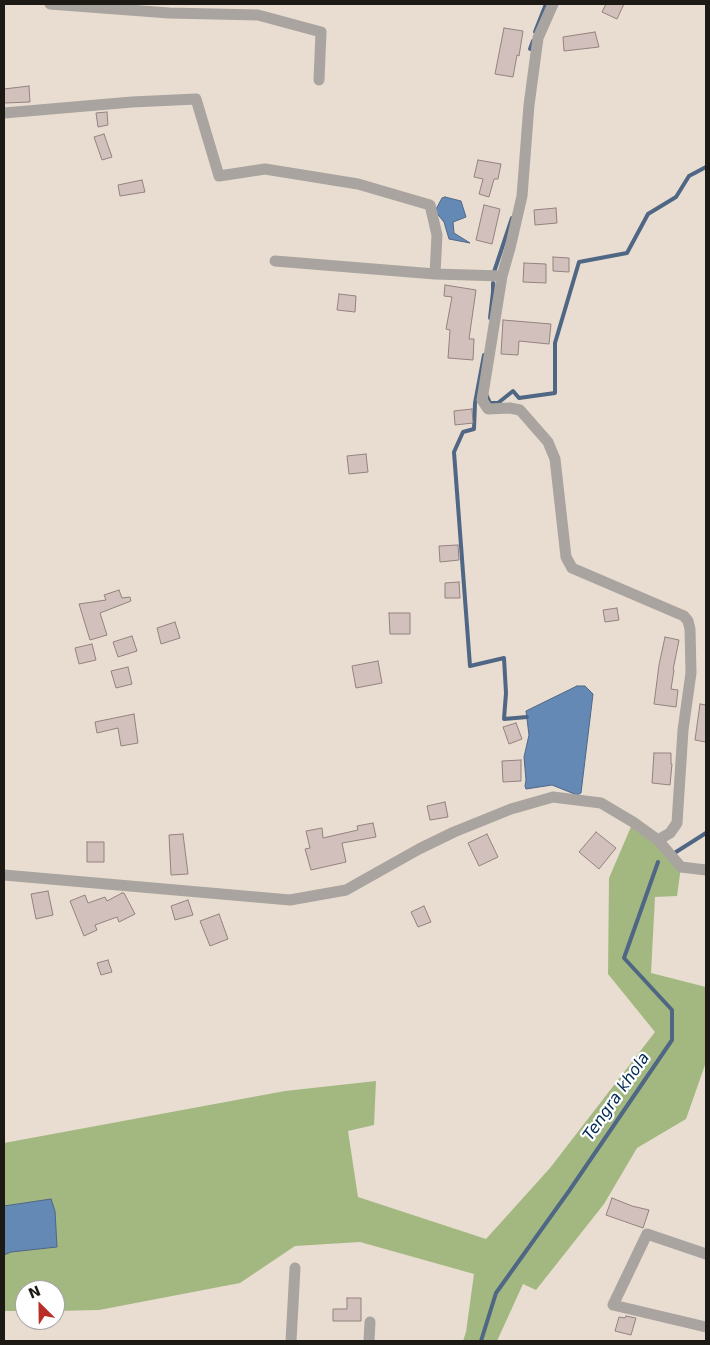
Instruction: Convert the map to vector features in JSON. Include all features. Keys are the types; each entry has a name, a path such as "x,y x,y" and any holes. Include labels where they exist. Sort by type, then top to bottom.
{"street":[{"path":"50,4 169,13 258,15 320,32 319,80"},
{"path":"554,4 538,38 529,105 522,196 502,276 488,367 482,392 483,404 492,410 510,408 520,410 548,442 555,459 566,557 572,568 684,616 690,629 691,673 683,730 677,823 670,833 658,840"},
{"path":"4,112 196,99 219,176 265,169 358,184 430,205 437,235 435,274"},
{"path":"276,261 435,274 502,276"},
{"path":"4,876 290,900 346,890 419,849 454,832 510,809 553,798 601,803 658,840 681,867 706,870"},
{"path":"706,1254 647,1234 613,1305 706,1327"},
{"path":"290,1341 295,1268"},
{"path":"370,1322 370,1341"}],"green space":[{"path":"633,822 681,867 677,896 655,897 651,973 706,987 706,1064 686,1119 637,1148 604,1204 536,1290 523,1284 497,1341 463,1341 466,1332 474,1274 360,1242 295,1246 240,1283 99,1310 65,1311 65,1280 15,1280 15,1311 4,1311 4,1143 285,1091 376,1081 374,1125 348,1131 358,1197 486,1239 550,1168 655,1032 608,974 609,878"}],"water":[{"path":"442,198 461,201 466,217 453,222 454,233 470,243 449,239 444,222 435,211"},
{"path":"577,686 585,686 593,694 581,793 577,795 552,785 526,789 524,757 529,735 526,711"},
{"path":"51,1199 55,1211 57,1247 11,1252 4,1255 4,1206"}],"building":[{"path":"606,4 624,4 617,19 602,12"},
{"path":"504,28 523,31 513,77 495,74"},
{"path":"595,32 599,47 564,51 563,37"},
{"path":"29,86 30,102 4,103 4,89"},
{"path":"107,112 108,125 98,127 96,113"},
{"path":"104,134 112,157 102,160 94,137"},
{"path":"478,160 501,164 498,179 494,179 489,197 479,194 483,179 474,177"},
{"path":"142,180 145,192 120,196 118,185"},
{"path":"484,205 500,209 492,244 476,240"},
{"path":"556,208 557,223 535,225 534,210"},
{"path":"553,257 569,258 569,272 553,271"},
{"path":"524,263 546,264 546,283 523,282"},
{"path":"445,285 476,290 469,339 474,339 473,360 448,358 450,330 446,329 452,297 444,296"},
{"path":"339,294 356,296 355,312 337,310"},
{"path":"503,320 551,324 549,344 519,341 518,355 501,354"},
{"path":"472,409 473,423 455,425 454,411"},
{"path":"366,454 368,472 349,474 347,456"},
{"path":"458,545 459,560 440,562 439,546"},
{"path":"459,582 460,598 445,598 445,583"},
{"path":"119,590 122,598 130,597 131,601 100,613 107,635 90,640 79,604 106,600 104,595"},
{"path":"617,608 619,620 605,622 603,610"},
{"path":"389,613 410,613 410,634 390,634"},
{"path":"175,622 180,638 161,644 157,628"},
{"path":"132,636 137,651 118,657 113,642"},
{"path":"665,637 679,640 671,689 678,690 676,707 654,704"},
{"path":"92,644 96,660 79,664 75,648"},
{"path":"378,661 382,683 356,688 352,666"},
{"path":"128,667 132,684 116,688 111,671"},
{"path":"700,704 706,705 706,742 695,740"},
{"path":"134,714 138,743 121,746 118,728 97,733 95,722"},
{"path":"516,723 522,739 509,744 503,727"},
{"path":"654,753 671,753 670,785 652,783"},
{"path":"521,760 521,781 503,782 502,761"},
{"path":"445,802 448,817 430,820 427,806"},
{"path":"373,823 376,837 342,843 346,862 311,870 305,849 310,848 306,831 322,828 323,838 358,830 357,826"},
{"path":"596,832 616,848 599,869 579,852"},
{"path":"183,834 188,874 171,875 169,835"},
{"path":"487,834 498,857 479,866 468,843"},
{"path":"87,842 104,842 104,862 87,862"},
{"path":"48,891 53,915 36,919 31,894"},
{"path":"124,893 135,914 119,922 117,917 95,925 97,930 84,936 70,901 85,895 88,903 105,897 107,901"},
{"path":"188,900 193,915 175,920 171,906"},
{"path":"424,906 431,922 418,927 411,912"},
{"path":"219,914 228,939 210,946 200,921"},
{"path":"108,960 112,972 101,975 97,963"},
{"path":"612,1198 649,1210 643,1228 606,1215"},
{"path":"347,1298 361,1298 361,1321 333,1321 333,1309 347,1309"},
{"path":"626,1316 636,1318 631,1335 615,1331 619,1317 625,1318"}],"waterway":[{"path":"535,32 546,4"},
{"path":"530,49 533,41"},
{"path":"486,394 490,403 498,403 513,391 519,398 555,393 555,343 579,262 627,253 648,214 676,197 689,176 706,167"},
{"path":"494,272 512,218"},
{"path":"490,318 493,283"},
{"path":"484,355 475,403 474,429 463,432 454,452 470,666 504,658 506,693 504,719 527,717"},
{"name":"Tengra khola","path":"676,852 706,833"},
{"name":"Tengra khola","path":"481,1341 496,1293 569,1191 672,1040 672,1010 624,958 658,862"}]}
